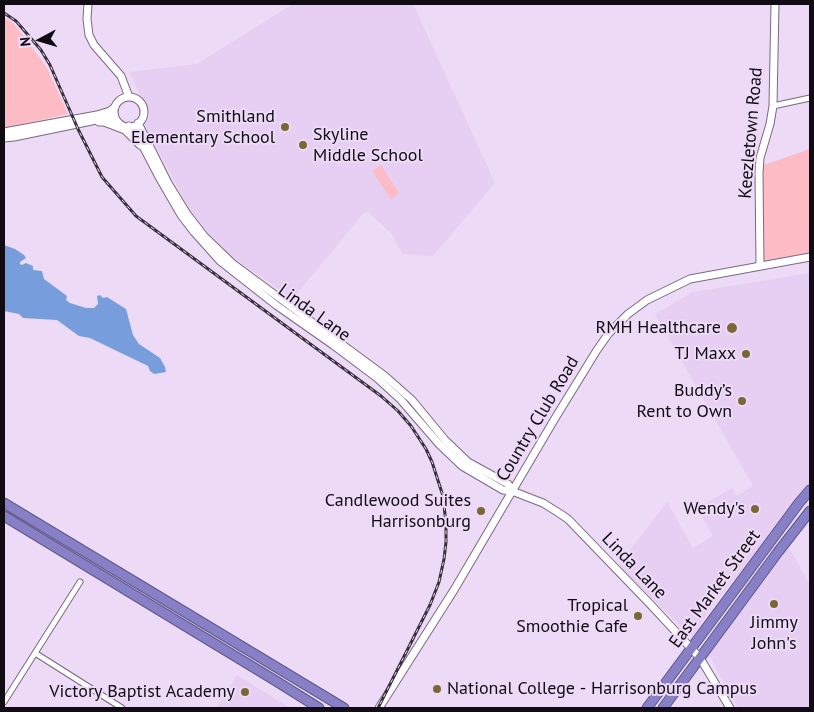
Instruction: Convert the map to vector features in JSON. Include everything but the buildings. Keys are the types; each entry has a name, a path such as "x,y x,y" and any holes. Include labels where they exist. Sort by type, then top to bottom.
{"highway":[{"name":"East Market Street","path":"647,708 810,490"},
{"path":"4,503 344,708"},
{"name":"East Market Street","path":"663,708 760,575 810,511"},
{"path":"4,516 319,708"},
{"path":"778,552 774,546 775,542 786,521"},
{"path":"760,575 761,568 770,554 767,546"}],"street":[{"path":"88,4 87,20 89,35 94,45 121,76 125,86 126,97"},
{"name":"Keezletown Road","path":"760,266 759,173 760,158 773,106 775,4"},
{"path":"4,132 110,111 119,100 126,97 140,102 143,115 138,123 124,126 115,118 115,107"},
{"path":"773,106 810,98"},
{"path":"4,138 106,118 115,118"},
{"path":"59,128 104,122 125,130 145,150"},
{"name":"Linda Lane","path":"138,123 168,183 187,214 204,236 232,263 385,376 412,400 445,440 468,462 508,484 512,491"},
{"name":"Linda Lane","path":"129,126 136,133 181,215 220,261 276,305 377,378 401,400 439,444 462,466 502,490 512,491 549,506 568,519 652,605 700,658 730,708"},
{"name":"Country Club Road","path":"379,708 454,590 554,420 609,333 628,314 647,300 690,279 810,257"},
{"path":"4,702 80,582"},
{"path":"34,653 122,708"}],"shaded area":[{"path":"293,4 413,4 495,183 433,256 402,254 392,234 368,212 363,214 299,291 297,302 231,256 205,230 187,205 145,126 150,114 129,72 197,64"},
{"path":"4,17 13,23 47,68 68,114 4,128"},
{"path":"810,149 810,255 761,263 761,166"},
{"path":"381,165 399,193 391,199 372,171"},
{"path":"810,273 810,484 708,612 692,637 618,566 667,502 693,548 713,536 697,508 732,488 737,496 753,486 655,314 693,292"},
{"path":"789,547 810,585 810,708 738,708 710,657 711,651"},
{"name":"Victory Baptist Academy","path":"237,675 290,708 216,708"}],"water":[{"path":"4,245 24,255 26,258 20,264 26,263 33,266 33,270 42,271 44,279 67,296 66,300 70,303 86,308 94,308 98,304 97,296 100,295 103,298 107,297 126,309 133,335 139,344 160,358 166,372 154,374 148,366 90,338 79,336 57,320 23,318 19,314 4,311"}],"railway":[{"path":"4,13 16,21 41,50 50,65 78,129 102,177 136,216 381,396 411,426 426,449 443,496 446,524 444,559 439,582 430,605 378,708"}],"place":[{"name":"Smithland Elementary School","path":"285,127"},
{"name":"Skyline Middle School","path":"303,145"},
{"name":"RMH Healthcare","path":"732,328"},
{"name":"TJ Maxx","path":"746,354"},
{"name":"Buddy’s Rent to Own","path":"742,401"},
{"name":"Wendy's","path":"755,509"},
{"name":"Candlewood Suites Harrisonburg","path":"481,511"},
{"name":"Jimmy John's","path":"774,604"},
{"name":"Tropical Smoothie Cafe","path":"638,616"},
{"name":"National College - Harrisonburg Campus","path":"437,689"},
{"name":"Victory Baptist Academy","path":"245,692"}]}
